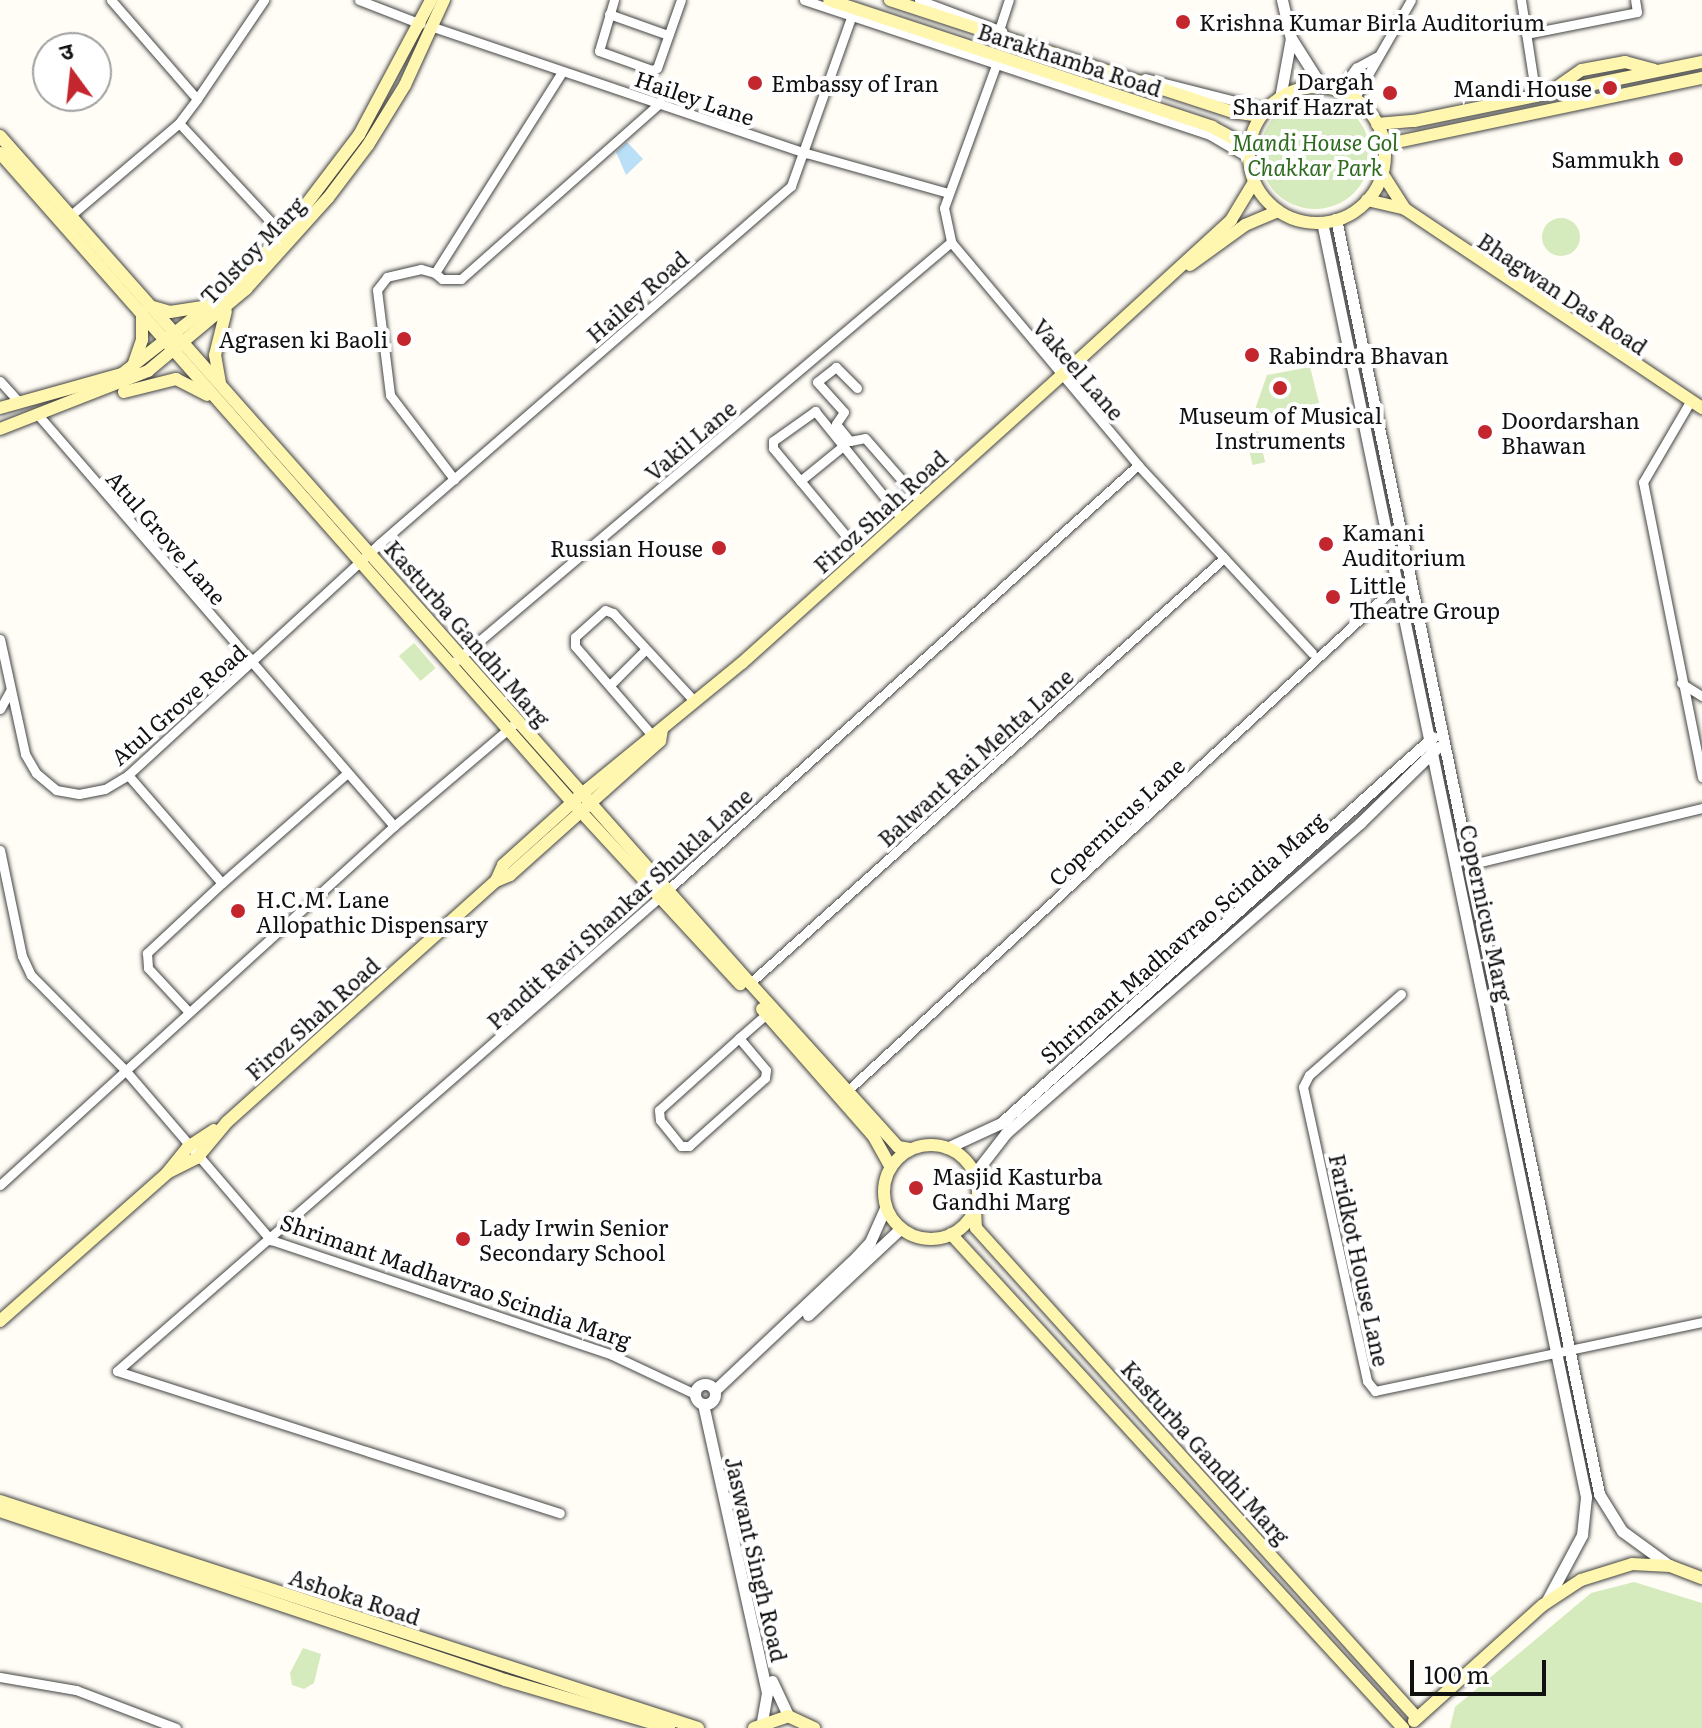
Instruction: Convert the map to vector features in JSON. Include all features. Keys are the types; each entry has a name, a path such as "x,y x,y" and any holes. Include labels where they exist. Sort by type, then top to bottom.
{"main road":[{"name":"Tolstoy Marg","path":"0,429 126,384 181,348 229,305 283,251 368,145 427,26 431,0"},
{"name":"Tolstoy Marg","path":"0,408 131,368 211,305 283,235 359,135 444,0"},
{"name":"Barakhamba Road","path":"829,0 853,12 1212,127 1249,152"},
{"name":"Barakhamba Road","path":"890,0 1232,112 1264,113"},
{"path":"1377,124 1541,96 1702,62"},
{"path":"1383,145 1702,78"},
{"path":"1322,87 1354,99 1377,124 1383,145 1382,173 1367,200 1336,219 1322,222 1278,211 1254,182 1249,152 1264,113 1280,98 1322,87"},
{"name":"Kasturba Gandhi Marg","path":"0,136 71,215 147,309"},
{"name":"Kasturba Gandhi Marg","path":"0,153 172,336 219,401 360,562 587,798 874,1137 891,1168"},
{"name":"Bhagwan Das Road","path":"1382,173 1405,209"},
{"name":"Firoz Shah Road","path":"167,1173 197,1158 227,1122 496,881 503,865 587,798 657,732 862,555 1061,376 1231,220 1254,182"},
{"name":"Bhagwan Das Road","path":"1367,200 1405,209 1697,404"},
{"name":"Firoz Shah Road","path":"1123,319 1240,228 1278,211"},
{"path":"131,368 142,340 147,309 170,312 211,305"},
{"path":"221,385 215,355 229,305"},
{"name":"Kasturba Gandhi Marg","path":"181,348 221,385 371,552 457,661"},
{"path":"59,409 161,379 189,384 219,401"},
{"name":"Kasturba Gandhi Marg","path":"514,724 576,807 665,893 898,1147 910,1149"},
{"name":"Firoz Shah Road","path":"0,1321 167,1173 188,1147 227,1122"},
{"path":"947,1148 975,1173 975,1210 951,1234 925,1238 901,1228 886,1206 891,1168 910,1149 947,1148"},
{"name":"Kasturba Gandhi Marg","path":"975,1210 976,1228 1417,1718"},
{"name":"Kasturba Gandhi Marg","path":"951,1234 1404,1728"},
{"name":"Ashoka Road","path":"0,1501 698,1728"},
{"name":"Ashoka Road","path":"0,1511 505,1680 669,1728"},
{"path":"1404,1728 1543,1605 1601,1571 1632,1564 1670,1566 1702,1578"},
{"path":"758,1725 788,1716 814,1728"}],"street":[{"path":"111,0 197,99"},
{"path":"71,215 179,123 264,0"},
{"name":"Hailey Lane","path":"359,0 427,26 806,153 948,193"},
{"path":"614,0 599,49 654,70 681,0"},
{"path":"804,0 853,12 996,65 1210,135 1249,152"},
{"path":"919,0 999,30 1264,113"},
{"path":"999,30 1009,0"},
{"path":"1282,0 1291,38 1322,87"},
{"path":"1354,99 1371,77 1376,57 1411,0"},
{"path":"1521,0 1541,96"},
{"path":"1526,34 1637,12 1635,0"},
{"name":"Hailey Road","path":"371,552 791,186 806,153 853,12"},
{"path":"609,14 668,35"},
{"path":"1280,98 1291,38"},
{"path":"1339,91 1356,68 1376,57"},
{"path":"951,242 943,223 948,193 996,65"},
{"path":"435,273 562,72"},
{"path":"454,479 390,395 377,290 387,277 421,269 451,282 461,279 660,103"},
{"path":"179,123 283,235"},
{"name":"Copernicus Marg","path":"1336,219 1404,580 1586,1497 1577,1548 1543,1605"},
{"name":"Copernicus Marg","path":"1322,222 1404,580"},
{"name":"Vakeel Lane","path":"951,242 1138,465 1312,653"},
{"name":"Vakil Lane","path":"457,661 951,242"},
{"path":"857,388 836,367 817,382 844,412 836,424 850,441 865,438 921,502"},
{"path":"0,381 19,402"},
{"path":"1697,404 1643,482 1702,777"},
{"path":"862,555 772,445 809,411 815,411 902,519"},
{"name":"Atul Grove Lane","path":"39,416 394,826"},
{"path":"800,481 843,446"},
{"name":"Pandit Ravi Shankar Shukla Lane","path":"560,1513 117,1371 271,1240 665,893 1138,465"},
{"name":"Atul Grove Road","path":"0,639 25,754 36,773 56,790 79,794 105,789 128,775 371,552"},
{"name":"Balwant Rai Mehta Lane","path":"750,983 1224,558"},
{"name":"Copernicus Lane","path":"847,1091 1404,580"},
{"path":"657,732 575,646 575,637 609,610 695,702"},
{"path":"611,684 646,649"},
{"path":"1681,683 1702,696"},
{"path":"0,709 10,691"},
{"path":"0,1185 394,826 514,724"},
{"name":"Shrimant Madhavrao Scindia Marg","path":"947,1148 1001,1123 1437,741"},
{"name":"Shrimant Madhavrao Scindia Marg","path":"975,1173 1006,1133 1360,823 1437,741"},
{"path":"188,1011 148,968 147,953 347,773"},
{"path":"128,775 222,883"},
{"path":"1468,865 1702,808"},
{"name":"Copernicus Marg","path":"1455,828 1468,865 1599,1494 1622,1531 1670,1566"},
{"name":"Shrimant Madhavrao Scindia Marg","path":"0,850 22,956 31,975 126,1071 197,1158 271,1240 612,1355 707,1398"},
{"name":"Faridkot House Lane","path":"1401,994 1309,1075 1303,1087 1367,1381 1375,1391 1388,1392 1556,1354"},
{"path":"739,1038 766,1070 765,1078 689,1146 681,1146 660,1120 659,1110 739,1038 767,1014"},
{"path":"707,1398 857,1256 886,1206"},
{"path":"707,1398 901,1228"},
{"path":"1556,1354 1702,1322"},
{"name":"Jaswant Singh Road","path":"707,1398 775,1694 788,1716"},
{"name":"Jaswant Singh Road","path":"707,1398 767,1693 758,1725"},
{"path":"1586,1497 1599,1494"},
{"path":"0,1677 76,1690 176,1728"}],"green space":[{"name":"Mandi House Gol Chakkar Park","path":"1315,99 1336,103 1354,115 1366,133 1370,154 1366,175 1354,193 1336,205 1315,209 1294,205 1276,193 1264,175 1260,154 1264,133 1276,115 1294,103"},
{"path":"1561,218 1575,223 1580,237 1575,251 1561,256 1547,251 1542,237 1547,223"},
{"path":"1310,367 1319,403 1252,418 1267,375"},
{"path":"1258,431 1265,462 1253,465 1245,434"},
{"path":"414,643 436,668 421,681 399,656"},
{"path":"1634,1582 1702,1603 1702,1728 1450,1728 1455,1707 1591,1593"},
{"path":"303,1648 321,1654 314,1683 304,1689 292,1685 290,1673"}],"water":[{"path":"627,142 643,159 626,175 616,152"}],"place":[{"name":"Krishna Kumar Birla Auditorium","path":"1183,22"},
{"name":"Embassy of Iran","path":"755,83"},
{"name":"Mandi House","path":"1610,88"},
{"name":"Dargah Sharif Hazrat","path":"1390,93"},
{"name":"Sammukh","path":"1676,159"},
{"name":"Agrasen ki Baoli","path":"404,339"},
{"name":"Rabindra Bhavan","path":"1252,355"},
{"name":"Museum of Musical Instruments","path":"1280,388"},
{"name":"Doordarshan Bhawan","path":"1485,432"},
{"name":"Kamani Auditorium","path":"1326,544"},
{"name":"Russian House","path":"719,548"},
{"name":"Little Theatre Group","path":"1333,597"},
{"name":"H.C.M. Lane Allopathic Dispensary","path":"238,911"},
{"name":"Masjid Kasturba Gandhi Marg","path":"916,1188"},
{"name":"Lady Irwin Senior Secondary School","path":"463,1239"}]}
